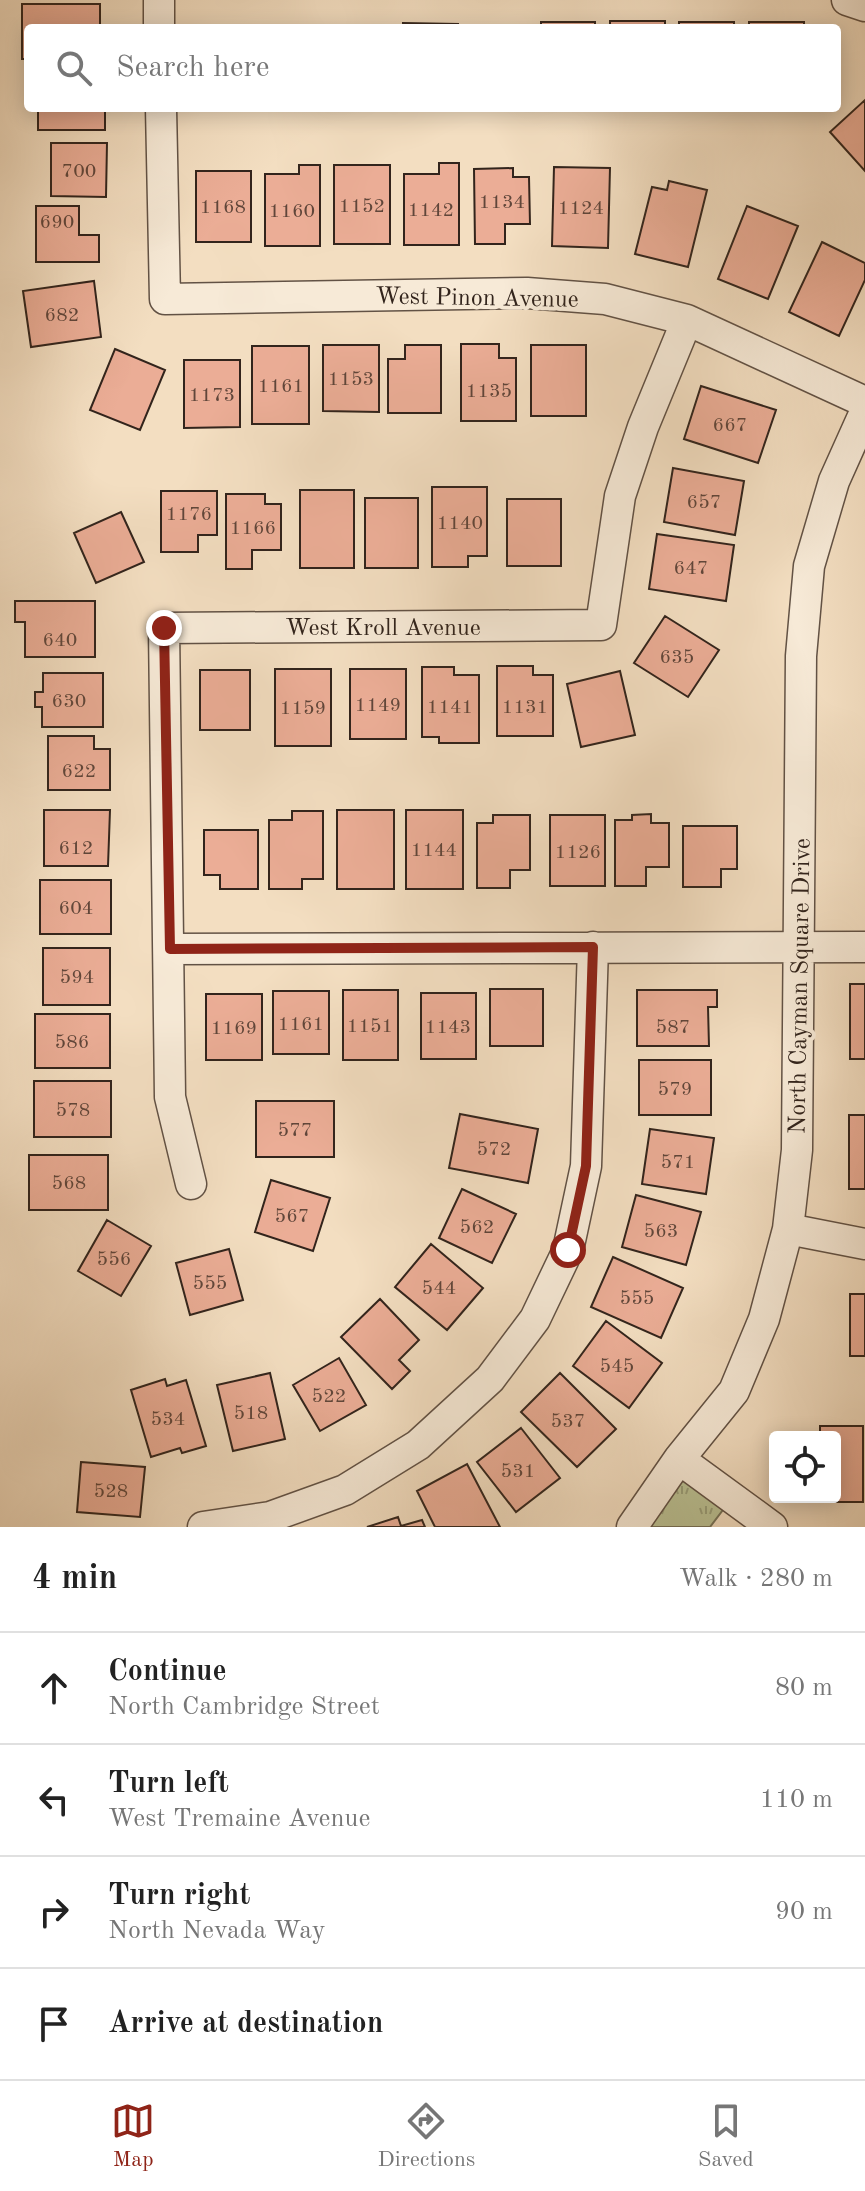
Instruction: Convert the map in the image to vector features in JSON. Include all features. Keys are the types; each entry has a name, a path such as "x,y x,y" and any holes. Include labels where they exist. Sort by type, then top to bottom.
{"street":[{"path":"159,0 159,24"},
{"path":"847,0 865,6"},
{"name":"West Pinon Avenue","path":"161,112 165,299 527,293 605,299 687,320 865,402"},
{"name":"West Kroll Avenue","path":"170,949 164,628 601,625 620,496 643,427 687,320"},
{"name":"North Cayman Square Drive","path":"632,1527 679,1459 734,1391 764,1319 788,1229 797,1150 801,656 809,566 834,481 865,412"},
{"path":"203,1526 270,1517 345,1490 418,1445 490,1379 535,1319 568,1250 586,1166 593,947"},
{"path":"191,1184 170,1097 170,949 865,947"},
{"path":"788,1229 865,1244"},
{"path":"679,1459 772,1527"}],"green space":[{"path":"679,1459 732,1498 710,1527 632,1527"}],"building":[{"path":"22,4 100,4 100,24 24,24 22,59"},
{"path":"610,21 665,21 665,24 610,24"},
{"path":"541,22 595,22 595,24"},
{"path":"679,22 734,22 734,24"},
{"path":"749,22 804,22 804,24"},
{"path":"865,100 865,171 830,132"},
{"path":"38,112 105,112 105,130 38,130"},
{"path":"51,143 107,143 106,197 51,196"},
{"path":"439,163 459,163 459,245 404,245 404,174 439,174"},
{"path":"299,165 320,165 320,246 265,246 265,174 299,174"},
{"path":"334,165 390,165 390,244 334,244"},
{"path":"554,167 610,168 608,248 552,246"},
{"path":"513,168 513,177 529,177 530,224 505,224 505,244 475,244 474,169"},
{"path":"196,171 251,171 251,242 196,242"},
{"path":"669,181 707,190 688,267 635,254 652,187 667,190"},
{"path":"36,206 79,206 79,235 99,235 99,262 36,262"},
{"path":"747,206 798,226 768,299 718,279"},
{"path":"822,242 865,263 865,280 839,336 789,312"},
{"path":"94,281 101,337 31,347 23,291"},
{"path":"461,344 499,344 499,358 516,358 516,421 461,421"},
{"path":"323,345 379,345 379,412 323,411"},
{"path":"405,345 441,345 441,413 388,413 388,359 405,359"},
{"path":"531,345 586,345 586,416 531,416"},
{"path":"252,346 309,346 309,424 252,424"},
{"path":"115,349 165,370 140,430 90,410"},
{"path":"184,360 240,360 240,427 184,428"},
{"path":"701,386 776,410 758,463 684,439"},
{"path":"673,468 744,481 735,535 664,522"},
{"path":"432,487 487,487 487,556 468,556 468,567 432,567"},
{"path":"300,490 354,490 354,568 300,568"},
{"path":"161,491 217,491 217,535 198,535 198,552 161,552"},
{"path":"226,494 265,494 265,504 281,504 281,550 252,550 252,569 226,569"},
{"path":"365,498 418,498 418,568 365,568"},
{"path":"507,499 561,499 561,566 507,566"},
{"path":"121,512 144,562 96,583 74,533"},
{"path":"657,534 734,545 726,601 649,589"},
{"path":"15,601 95,601 95,657 25,657 25,622 15,622"},
{"path":"665,616 719,650 688,697 634,663"},
{"path":"497,666 533,666 533,675 553,675 553,736 497,736"},
{"path":"422,667 454,667 454,675 479,675 479,743 439,743 439,737 422,737"},
{"path":"275,669 331,669 331,746 275,746"},
{"path":"350,669 406,669 406,739 350,739"},
{"path":"200,670 250,670 250,730 200,730"},
{"path":"620,671 635,735 581,747 567,684"},
{"path":"43,673 103,673 103,727 42,727 42,707 35,707 35,692 43,692"},
{"path":"48,736 94,736 94,749 110,749 110,790 48,790"},
{"path":"44,810 110,810 108,866 44,866"},
{"path":"337,810 394,810 394,889 337,889"},
{"path":"406,810 463,810 463,889 406,889"},
{"path":"292,811 323,811 323,879 302,879 302,889 269,889 269,820 292,820"},
{"path":"651,814 651,823 669,823 669,867 646,867 646,886 615,886 615,820 632,820 632,815"},
{"path":"493,815 530,815 530,870 510,870 510,888 477,888 477,823 493,823"},
{"path":"550,815 605,815 605,886 550,886"},
{"path":"683,826 737,826 737,869 721,869 721,887 683,887"},
{"path":"204,830 258,830 258,889 220,889 220,875 204,875"},
{"path":"40,880 111,880 111,934 40,934"},
{"path":"43,948 110,948 110,1005 43,1005"},
{"path":"850,984 865,984 865,1059 850,1059"},
{"path":"490,989 543,989 543,1046 490,1046"},
{"path":"343,990 398,990 398,1060 343,1060"},
{"path":"637,990 717,990 717,1007 708,1007 709,1046 637,1046"},
{"path":"273,991 329,991 329,1054 273,1054"},
{"path":"421,993 476,993 476,1059 421,1059"},
{"path":"206,994 262,994 262,1060 206,1060"},
{"path":"35,1014 110,1014 110,1068 35,1068"},
{"path":"639,1060 711,1060 711,1115 639,1115"},
{"path":"34,1081 111,1081 111,1137 34,1137"},
{"path":"256,1101 334,1101 334,1157 256,1157"},
{"path":"460,1114 538,1129 528,1183 449,1168"},
{"path":"849,1115 865,1115 865,1189 849,1189"},
{"path":"650,1129 714,1138 706,1194 642,1184"},
{"path":"29,1155 108,1155 108,1210 29,1210"},
{"path":"271,1180 330,1198 313,1251 255,1232"},
{"path":"462,1189 516,1214 492,1263 439,1238"},
{"path":"636,1195 701,1212 686,1265 622,1247"},
{"path":"107,1220 151,1246 121,1296 78,1271"},
{"path":"431,1244 483,1288 447,1330 395,1287"},
{"path":"229,1249 243,1300 190,1315 176,1263"},
{"path":"613,1257 683,1288 661,1338 591,1307"},
{"path":"850,1294 865,1294 865,1356 850,1356"},
{"path":"380,1299 419,1340 399,1360 410,1371 392,1389 341,1337"},
{"path":"606,1321 662,1363 629,1408 573,1366"},
{"path":"339,1358 366,1405 320,1431 293,1385"},
{"path":"270,1373 285,1439 233,1451 217,1385"},
{"path":"560,1373 616,1429 577,1467 521,1412"},
{"path":"165,1379 167,1386 186,1380 206,1446 182,1453 180,1448 151,1457 131,1390"},
{"path":"820,1426 863,1426 863,1502 841,1502 841,1431 820,1431"},
{"path":"521,1428 560,1478 516,1512 477,1462"},
{"path":"81,1462 145,1467 140,1517 77,1512"},
{"path":"467,1464 500,1527 435,1527 417,1491"},
{"path":"398,1517 401,1526 422,1520 425,1527 367,1527"}],"route":[{"path":"164,628 170,949 593,947 586,1166 568,1250"}]}
